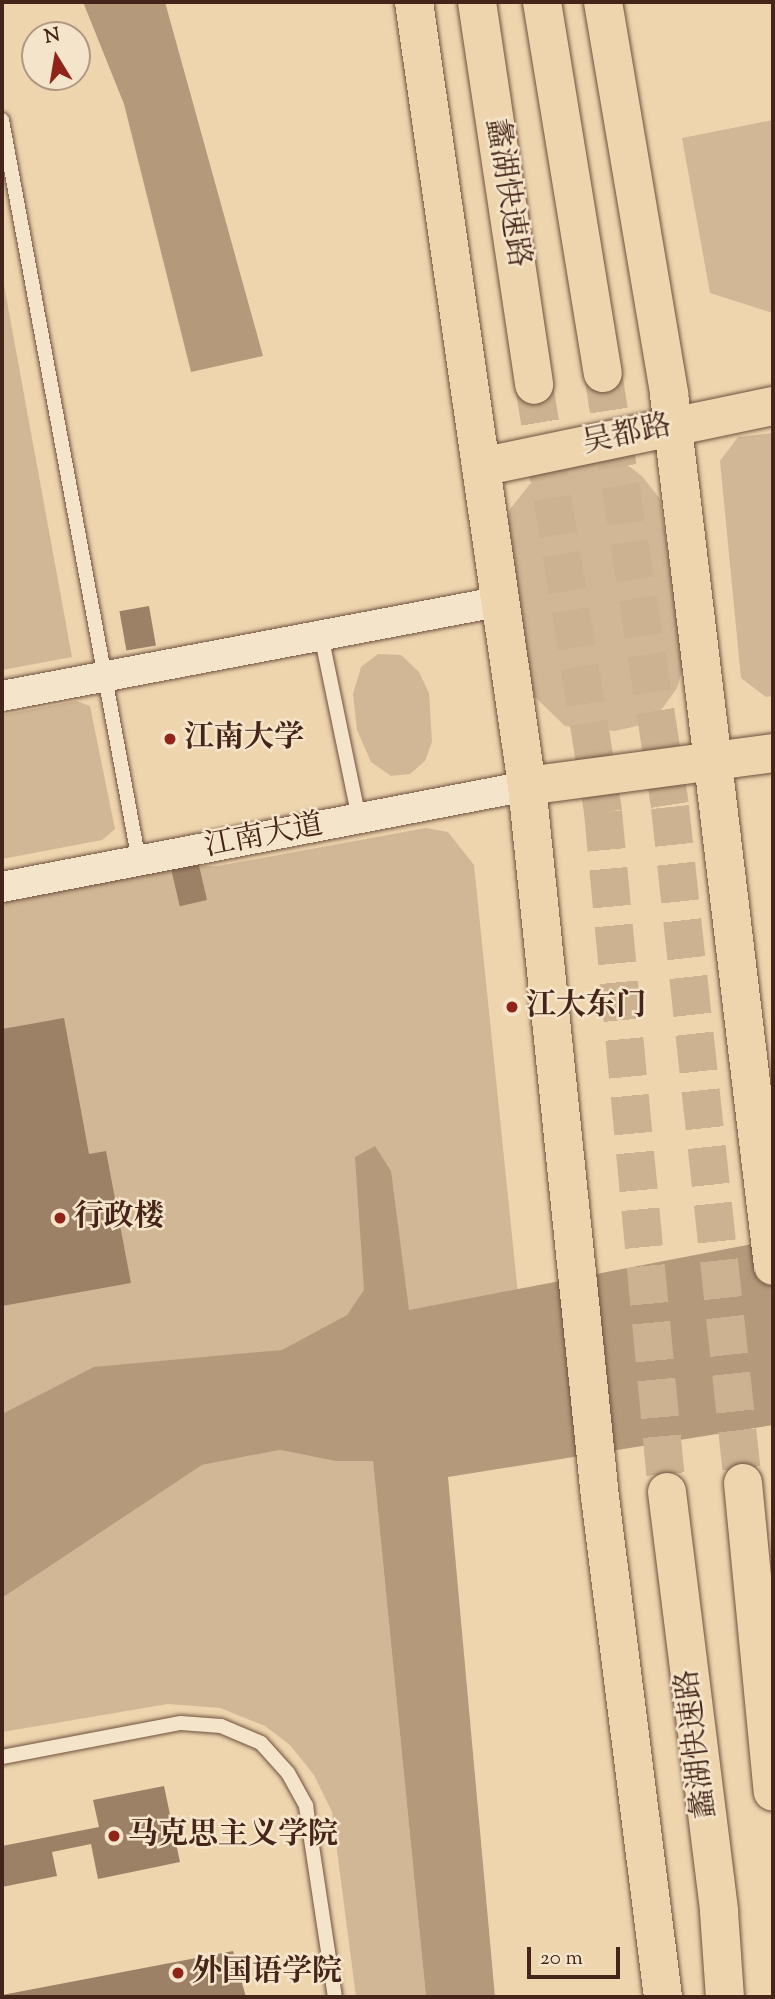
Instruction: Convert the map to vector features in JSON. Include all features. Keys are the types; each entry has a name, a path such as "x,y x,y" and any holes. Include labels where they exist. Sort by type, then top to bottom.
{"main road":[{"path":"414,2 481,467 497,602 527,786 600,1497 663,1997"},
{"name":"蠡湖快速路","path":"477,2 534,385"},
{"path":"542,2 603,373"},
{"path":"603,2 671,427 773,1266"},
{"name":"吴都路","path":"481,467 773,406"},
{"path":"527,786 773,752"},
{"path":"743,1483 773,1792"},
{"name":"蠡湖快速路","path":"667,1492 719,1912 725,1997"}],"street":[{"path":"2,696 497,602"},
{"name":"江南大道","path":"2,887 527,786"}],"lane":[{"path":"2,120 139,861"},
{"path":"321,635 359,819"},
{"path":"2,1757 181,1723 221,1726 261,1743 288,1773 306,1806 335,1997"}],"shaded area":[{"path":"83,2 165,2 263,356 191,372 124,104"},
{"path":"773,120 773,313 710,293 682,138"},
{"path":"2,274 72,657 2,670"},
{"path":"773,433 773,696 766,697 741,678 720,461 738,437"},
{"path":"596,460 626,464 642,476 660,499 684,664 677,688 662,709 637,726 615,731 565,726 535,697 526,668 507,527 510,509 534,479 556,467"},
{"path":"378,654 401,655 419,672 429,693 432,742 425,761 410,774 391,776 371,762 357,730 353,694 361,667"},
{"path":"76,701 90,706 115,829 102,840 2,859 2,715"},
{"path":"426,828 448,832 474,865 518,1294 2,1419 2,897 164,867 218,866"},
{"path":"375,1146 391,1171 409,1310 773,1240 773,1425 448,1477 495,1997 426,1997 373,1461 335,1461 280,1450 202,1465 2,1598 2,1414 94,1367 282,1350 347,1315 364,1290 355,1157"},
{"path":"280,1450 335,1461 373,1460 426,1997 356,1997 332,1812 314,1775 290,1745 265,1726 220,1708 168,1704 2,1732 2,1598 202,1465"}],"building":[{"path":"149,606 156,645 126,651 119,611"},
{"path":"198,861 207,900 180,906 171,867"},
{"name":"行政楼","path":"64,1018 89,1154 106,1151 131,1283 2,1306 2,1029"},
{"name":"马克思主义学院","path":"164,1786 180,1862 98,1879 91,1844 52,1852 57,1876 2,1887 2,1846 99,1827 93,1800"},
{"name":"外国语学院","path":"233,1951 246,1997 2,1997 2,1995"}],"tunnel":[{"path":"603,373 670,807 743,1483"},
{"path":"534,385 603,812 667,1492"}],"place":[{"name":"江南大学","path":"170,739"},
{"name":"江大东门","path":"512,1007"},
{"name":"行政楼","path":"60,1218"},
{"name":"马克思主义学院","path":"114,1836"},
{"name":"外国语学院","path":"178,1973"}]}
